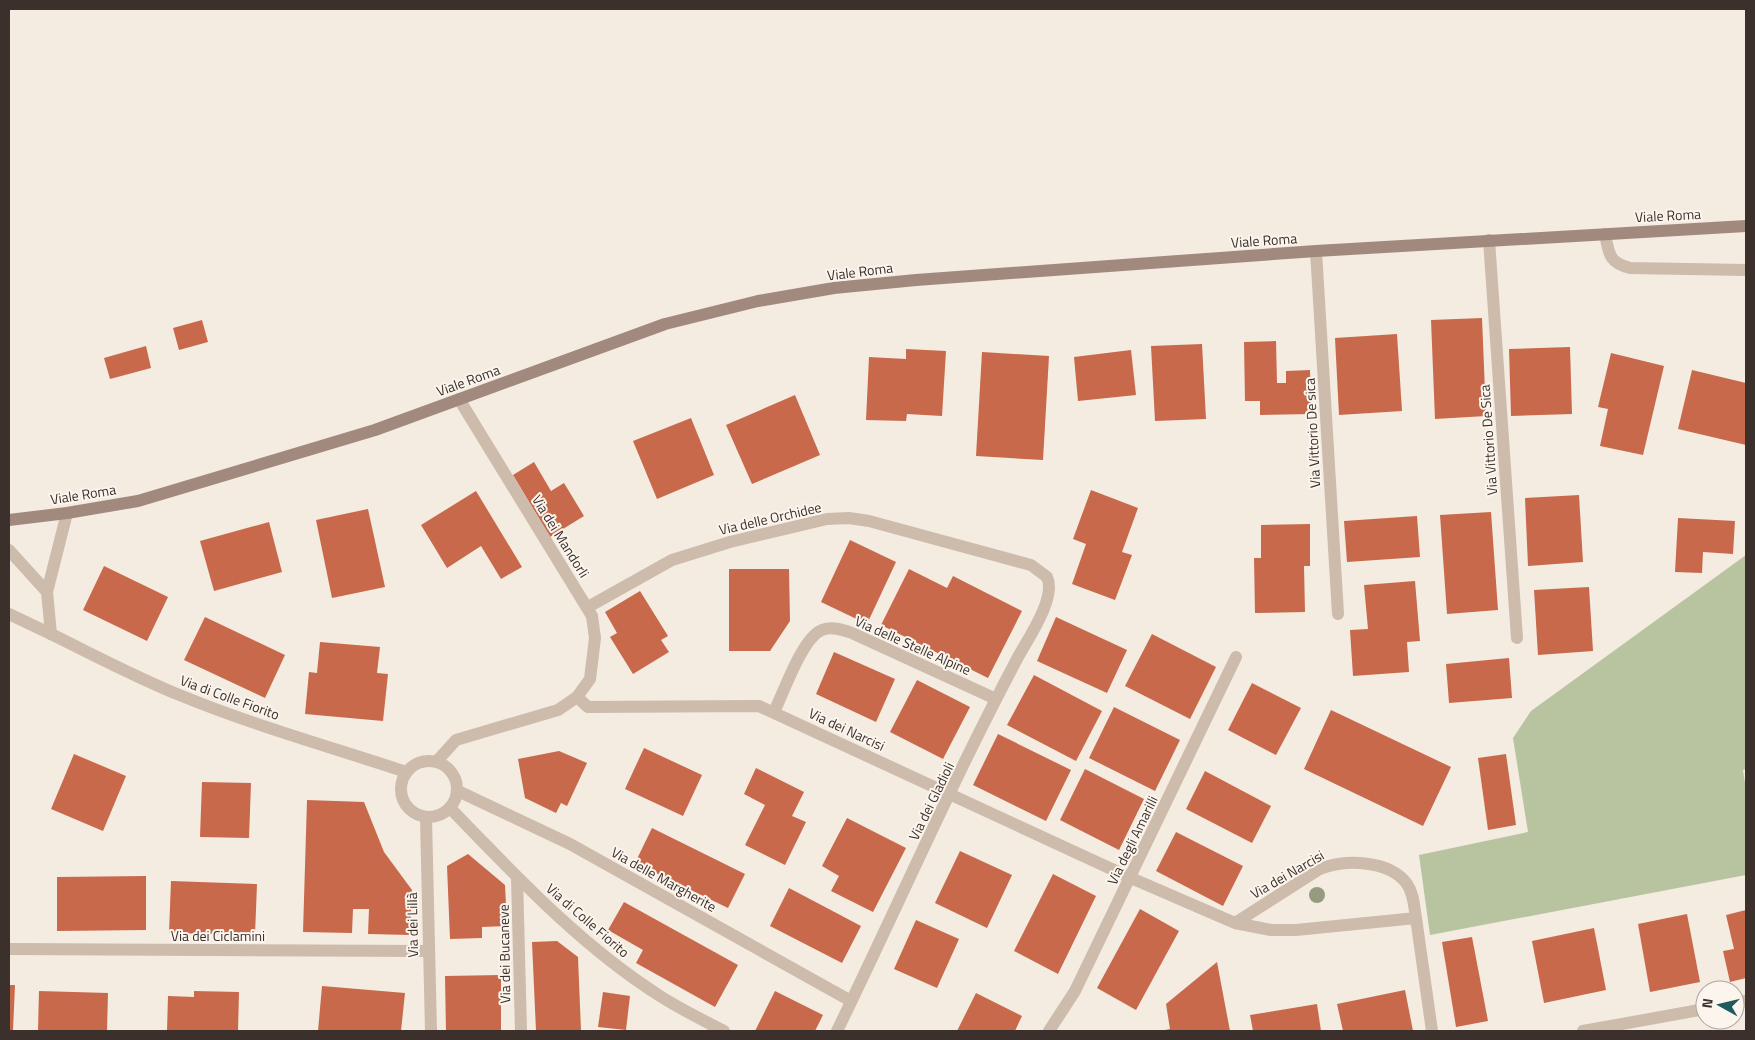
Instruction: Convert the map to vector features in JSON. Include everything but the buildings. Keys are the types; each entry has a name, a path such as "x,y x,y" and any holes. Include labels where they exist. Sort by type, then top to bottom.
{"street":[{"name":"Viale Roma","path":"9,520 68,513 148,498 375,430 665,324 758,301 824,290 916,280 1316,251 1746,226"},
{"path":"1605,234 1610,258 1620,265 1630,268 1746,270"},
{"name":"Via Vittorio De Sica","path":"1489,240 1517,638"},
{"name":"Via Vittorio De sica","path":"1316,251 1338,614"},
{"name":"Via dei Mandorli","path":"459,399 588,607 595,628 595,651 590,679 577,697"},
{"path":"50,634 47,592 68,513"},
{"name":"Via delle Orchidee","path":"588,607 672,560 730,542 818,521 839,518 877,523 1031,565 1042,571 1050,583"},
{"path":"9,550 47,592"},
{"name":"Via dei Gladioli","path":"837,1031 996,699 1045,607 1050,583"},
{"name":"Via di Colle Fiorito","path":"9,614 140,678 191,700 239,718 406,772"},
{"name":"Via delle Stelle Alpine","path":"774,712 806,645 816,634 829,628 852,633 996,699"},
{"name":"Via degli Amarilli","path":"1049,1031 1075,991 1236,657"},
{"path":"437,761 456,740 558,710 577,697"},
{"name":"Via dei Narcisi","path":"577,697 588,707 728,704 759,706 1131,878 1235,923 1271,930 1296,930 1416,918"},
{"path":"437,761 453,772 458,791 456,800 450,808 435,817 426,818 410,811 401,796 402,779 406,772 420,762 437,761"},
{"name":"Via delle Margherite","path":"458,791 570,844 851,1001"},
{"name":"Via di Colle Fiorito","path":"450,808 517,877 599,952 661,997 724,1031"},
{"name":"Via dei Lillà","path":"426,818 427,951 431,1031"},
{"name":"Via dei Narcisi","path":"1235,923 1318,870 1332,864 1350,861 1388,870 1400,877 1411,892 1432,1031"},
{"name":"Via dei Bucaneve","path":"517,877 521,1031"},
{"name":"Via dei Ciclamini","path":"9,949 427,951"},
{"path":"1583,1031 1695,1011"}],"green space":[{"path":"1746,555 1746,769 1743,770 1746,789 1746,875 1430,935 1419,855 1528,832 1513,738 1531,711"}]}
